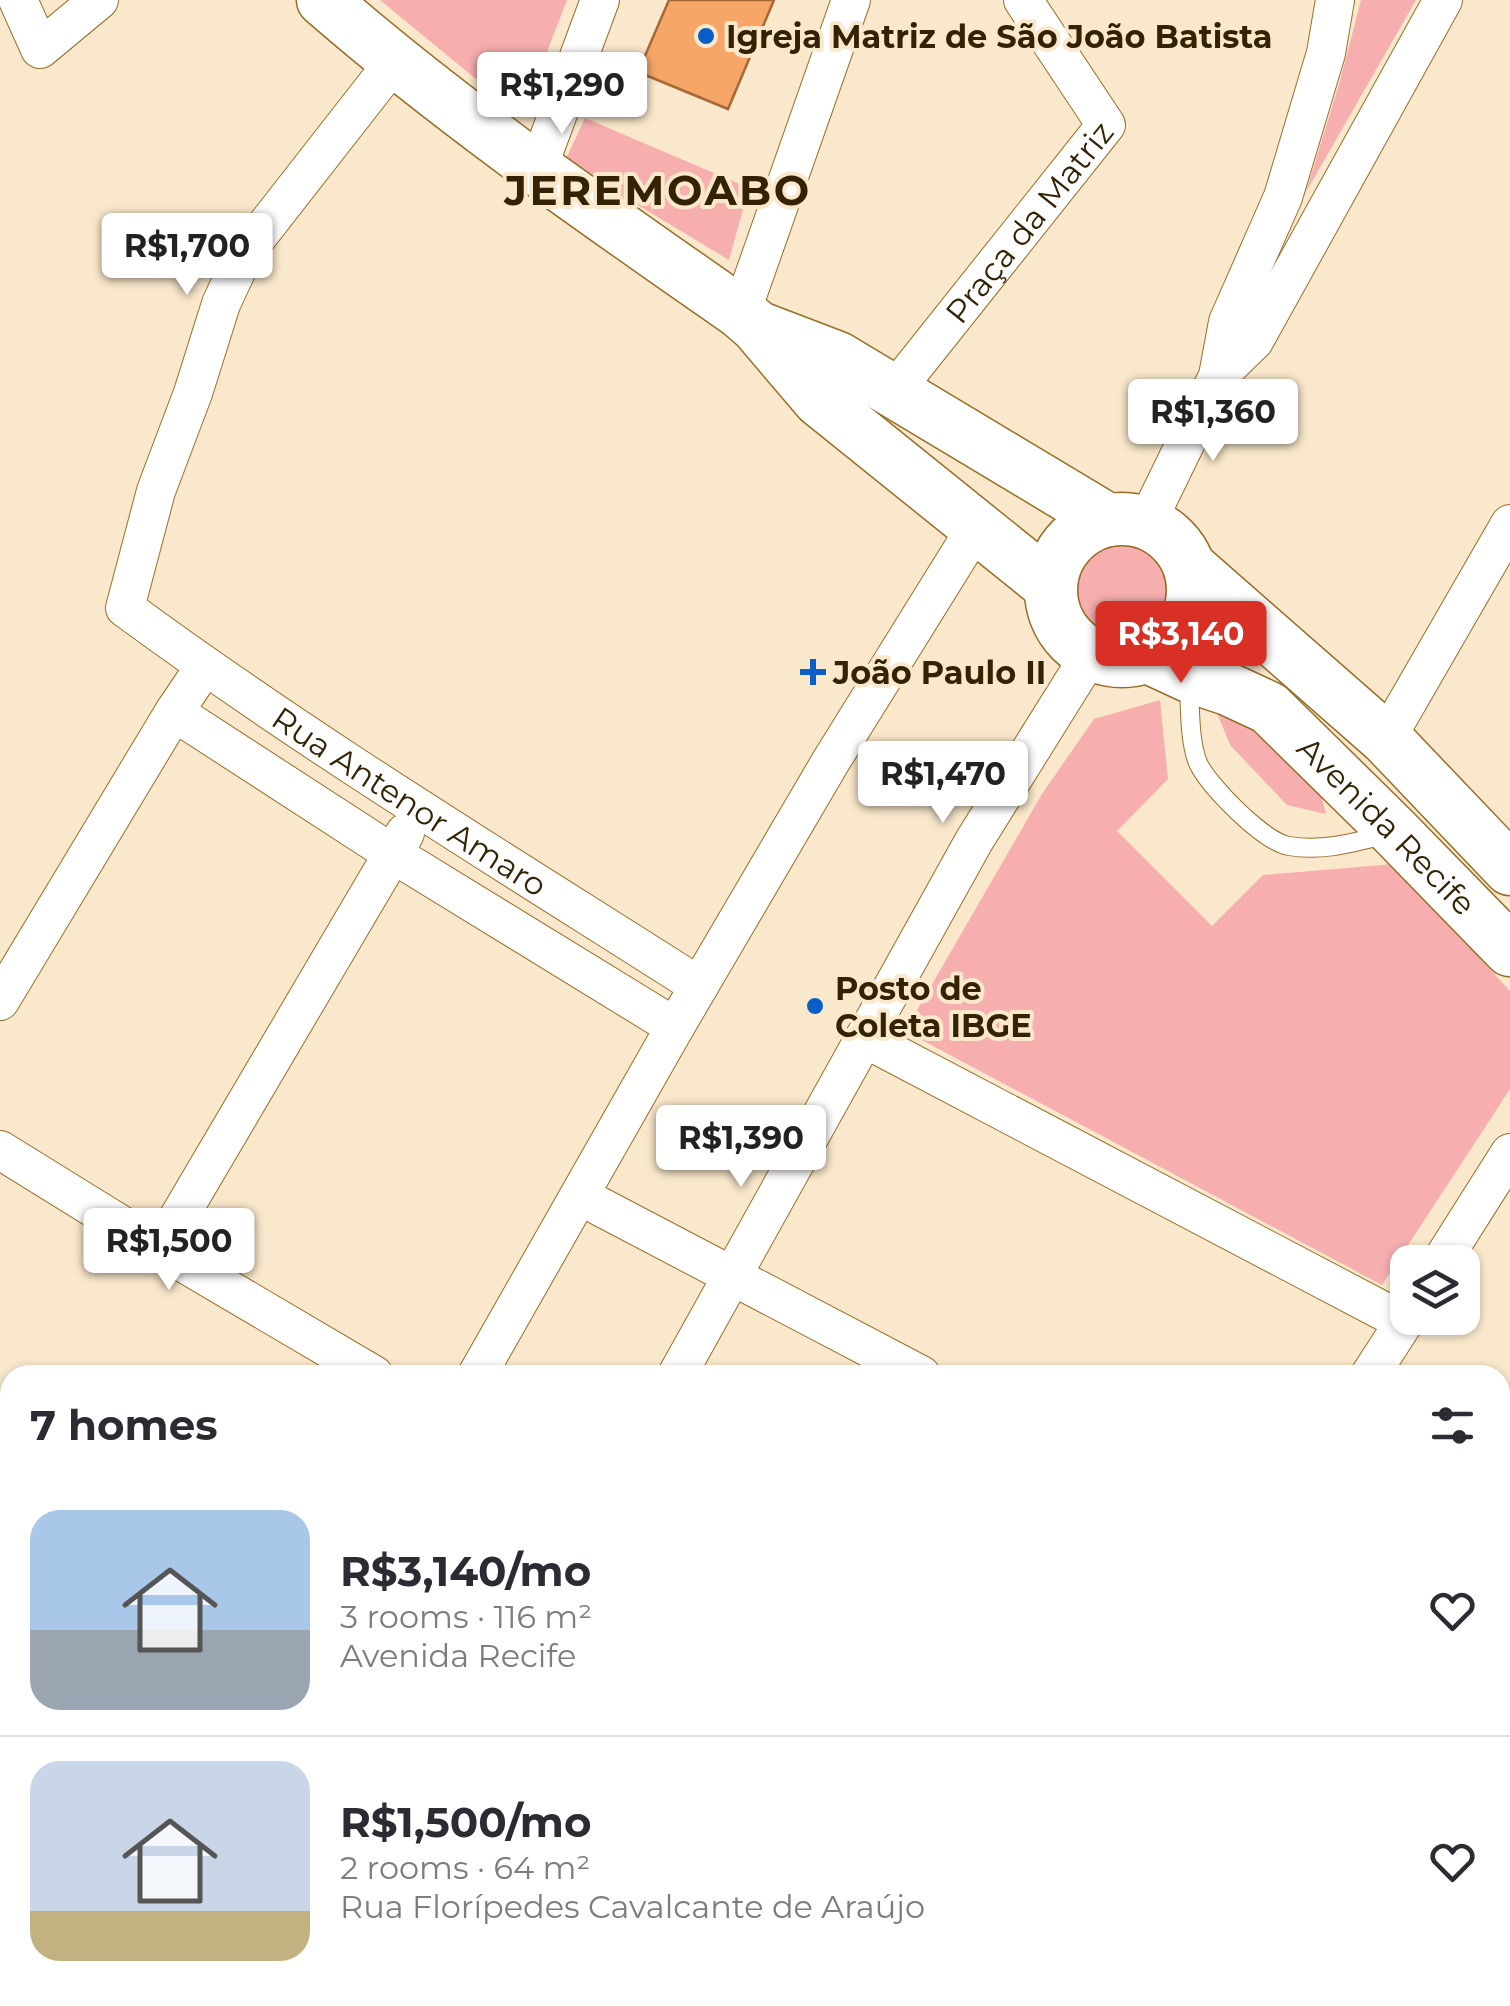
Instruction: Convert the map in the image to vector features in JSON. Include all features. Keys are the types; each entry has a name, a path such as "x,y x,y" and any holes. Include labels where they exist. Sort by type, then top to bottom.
{"street":[{"path":"18,0 40,49 99,0"},
{"path":"323,0 394,62 537,170 748,320 838,358 1128,521 1179,545 1191,568 1195,592 1183,630 1170,644 1169,666 1114,662 1090,655 1064,632 1053,610 1050,586 1054,568 1065,546 1084,529 1128,521 1218,376 1254,341 1443,0"},
{"path":"537,170 600,0"},
{"path":"748,320 852,0"},
{"name":"Praça da Matriz","path":"894,390 1106,126 1023,0"},
{"path":"1218,376 1228,322 1284,197 1308,122 1336,0"},
{"name":"Rua Antenor Amaro","path":"394,62 244,254 232,275 156,491 125,608 204,666 420,809 699,986"},
{"path":"748,320 819,400 1050,586"},
{"path":"1386,739 1510,524"},
{"path":"483,1365 675,1026 976,526"},
{"name":"Avenida Recife","path":"1191,568 1386,739 1510,869"},
{"path":"683,1365 974,841 1090,655"},
{"path":"0,1001 204,666"},
{"name":"Avenida Recife","path":"1169,666 1269,708 1510,950"},
{"name":"Rua Antenor Amaro","path":"174,712 393,854 675,1026"},
{"path":"160,1249 420,809"},
{"path":"864,1038 1390,1311"},
{"path":"0,1150 357,1365"},
{"path":"1452,1245 1510,1152"},
{"path":"580,1196 902,1365"},
{"path":"1376,1365 1396,1335"}],"lane":[{"path":"1169,666 1190,720 1198,764 1253,828 1285,846 1326,849 1395,832"}],"shaded area":[{"path":"380,0 567,0 522,117"},
{"path":"1361,0 1416,0 1306,192 1340,81"},
{"path":"585,118 749,188 729,260 565,161"},
{"path":"1123,543 1142,547 1158,557 1168,573 1172,592 1168,611 1158,627 1142,637 1123,641 1104,637 1088,627 1078,611 1074,592 1078,573 1088,557 1104,547"},
{"path":"1160,700 1168,779 1117,831 1212,926 1263,875 1393,864 1510,991 1510,1089 1408,1245 1390,1245 1390,1273 1382,1285 905,1031 1042,794 1094,719"},
{"path":"1215,708 1256,724 1321,795 1326,814 1287,805 1230,745"}],"building":[{"name":"Igreja Matriz de São João Batista","path":"669,0 774,0 728,109 638,72"}],"place":[{"name":"Igreja Matriz de São João Batista","path":"706,36"},
{"name":"João Paulo II","path":"813,672"},
{"name":"Posto de Coleta IBGE","path":"815,1006"}],"district":[{"name":"JEREMOABO","path":"658,190"}]}
